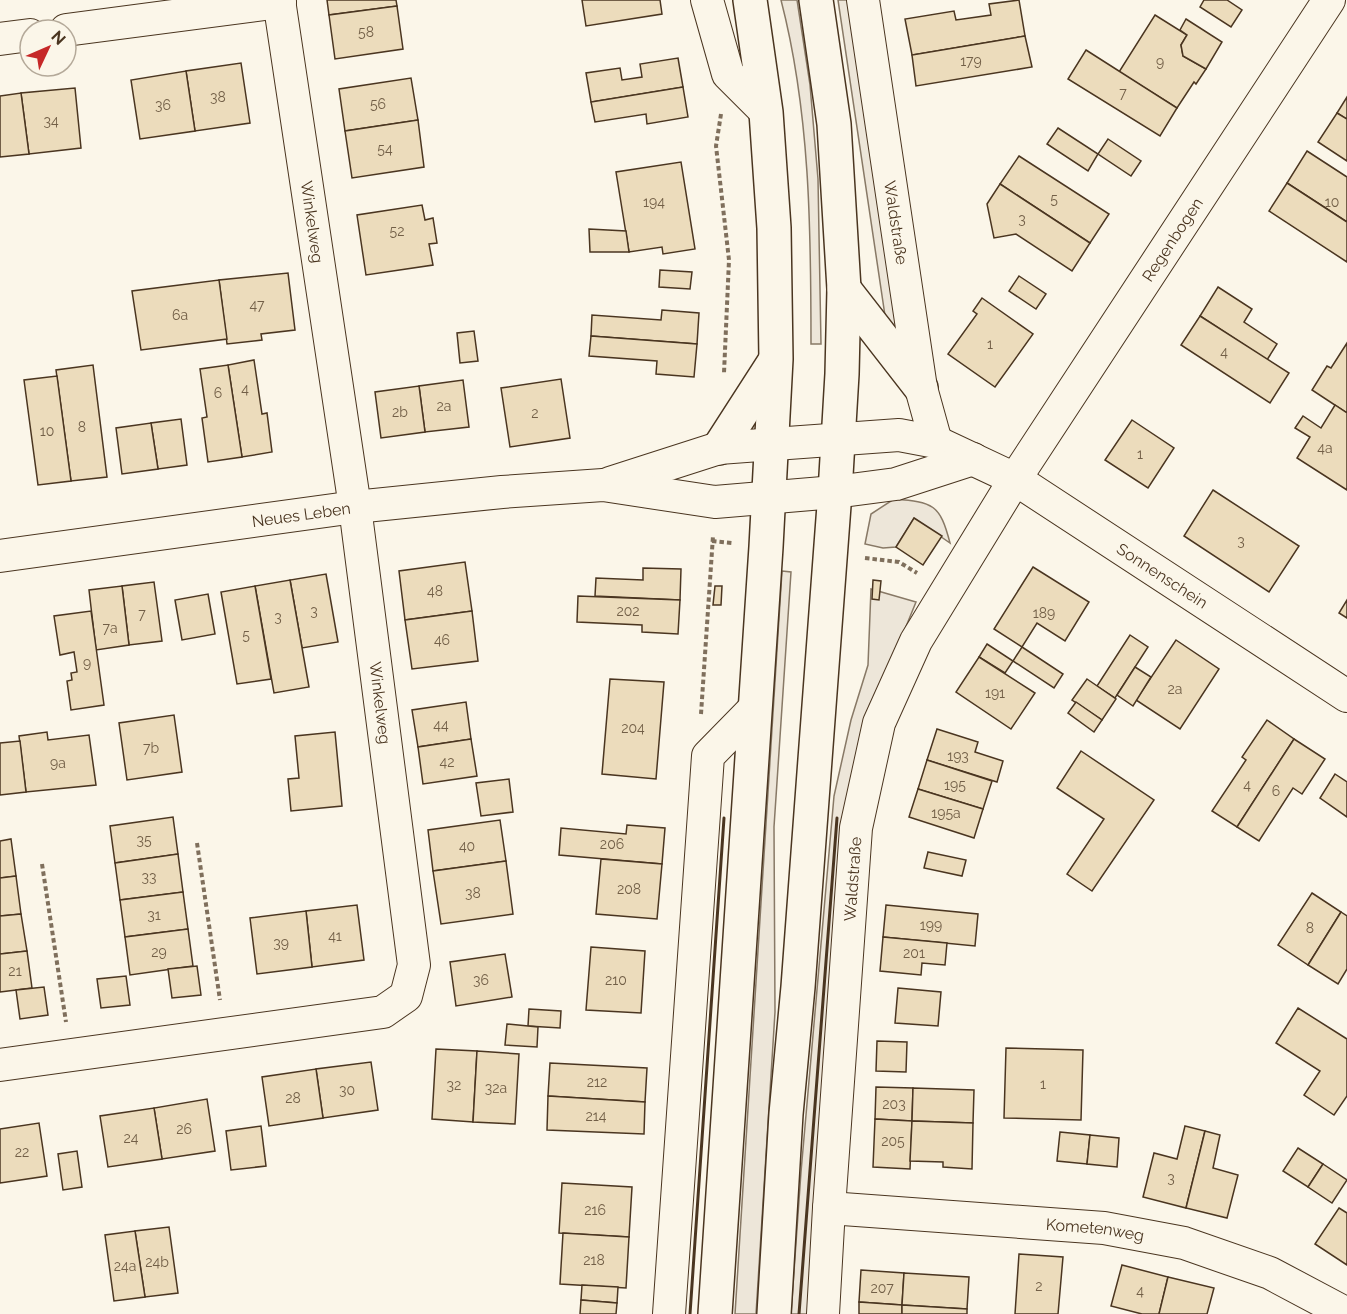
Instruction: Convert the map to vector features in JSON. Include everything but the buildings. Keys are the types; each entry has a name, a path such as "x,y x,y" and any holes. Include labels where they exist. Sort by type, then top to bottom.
{"main road":[{"path":"715,1314 769,498 776,359 774,228 766,112 750,0"},
{"path":"774,1314 786,1114 798,987 835,492 844,289 834,124 816,0"},
{"path":"844,289 921,388"},
{"path":"719,447 776,359"}],"street":[{"path":"707,0 728,74 766,112"},
{"name":"Waldstraße","path":"863,0 921,388 936,442"},
{"name":"Regenbogen","path":"1015,479 1329,0"},
{"path":"78,28 279,1"},
{"name":"Winkelweg","path":"0,1065 382,1012 406,996 414,965 355,507 279,1"},
{"path":"0,39 18,37"},
{"name":"Sonnenschein","path":"838,439 899,435 936,442 1015,479 1347,696"},
{"path":"772,444 838,439"},
{"name":"Neues Leben","path":"603,485 719,447 772,444"},
{"path":"769,498 896,484 974,459"},
{"name":"Waldstraße","path":"823,1314 856,828 879,723 916,641 1015,479"},
{"name":"Neues Leben","path":"0,556 355,507 502,492 603,485 715,501 769,498"},
{"path":"669,1314 708,756 755,708"},
{"name":"Kometenweg","path":"829,1208 1104,1228 1184,1243 1270,1273 1347,1314"}],"path":[{"path":"724,380 729,260 716,146 728,74"},
{"path":"708,756 700,711 715,501"},
{"path":"858,558 899,562 946,591"},
{"path":"197,843 225,1034"},
{"path":"42,864 71,1055"}],"shaded area":[{"path":"781,0 797,0 810,85 818,179 821,344 811,344 807,171 798,85"},
{"path":"838,0 849,0 899,329 897,336 887,329"},
{"path":"894,499 918,502 933,508 943,520 950,543 914,518 896,547 883,548 865,544 871,514"},
{"path":"782,571 791,572 774,827 775,1012 756,1314 735,1314"},
{"path":"871,589 916,602 865,727 810,1314 791,1314 834,796 851,720 868,665"}],"wall":[{"path":"690,1314 724,818"},
{"path":"799,1314 837,818"}]}
